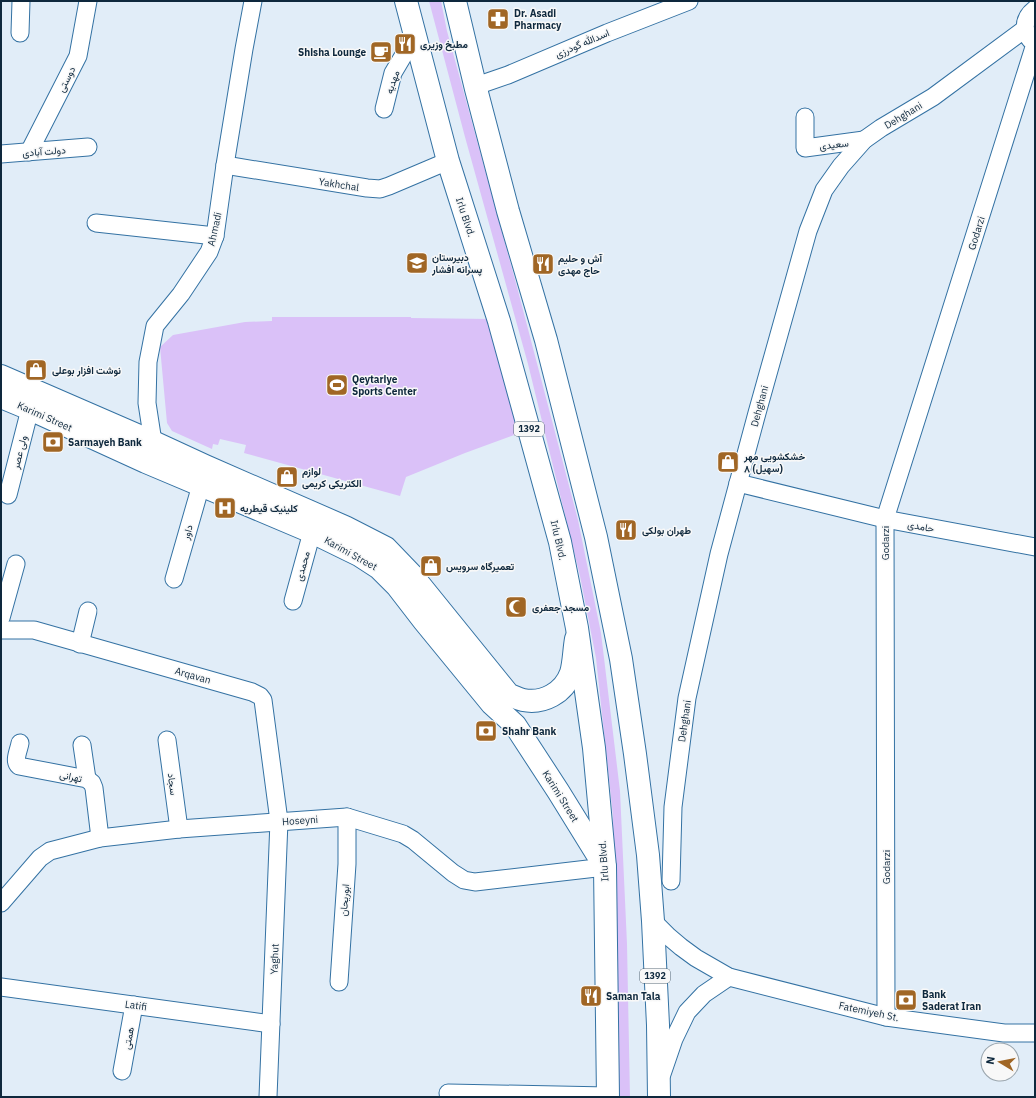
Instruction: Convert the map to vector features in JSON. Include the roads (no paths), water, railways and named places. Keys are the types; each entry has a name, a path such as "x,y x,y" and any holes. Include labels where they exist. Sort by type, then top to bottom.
{"main road":[{"name":"Irlu Blvd.","path":"406,1 448,161 499,321 556,527 577,628 594,748 605,867 608,1097"},
{"name":"1392","path":"455,1 508,212 546,340 596,537 621,659 648,855 658,1025 659,1090"},
{"name":"Karimi Street","path":"1,376 345,527 386,548 411,574 508,695 523,700 539,700 552,696 565,685 570,674 573,660 577,628"},
{"name":"Karimi Street","path":"1,397 146,462 312,532 359,555 379,568 397,586 487,698 515,725 558,790 605,867"}],"street":[{"path":"20,33 21,1"},
{"name":"دوستی","path":"29,152 78,56 88,1"},
{"name":"Ahmadi","path":"153,442 147,403 148,362 155,326 181,294 209,252 215,236 244,49 254,1"},
{"name":"اسدالله گودرزی","path":"476,86 508,75 607,33 689,1"},
{"path":"1035,9 1027,17 1025,23 1027,35 1035,44"},
{"name":"Dehghani","path":"671,881 673,807 687,698 719,554 738,483 808,231 824,190 841,166 864,140 933,97 1025,29"},
{"name":"مهدیه","path":"384,109 393,73 416,36"},
{"name":"Godarzi","path":"886,1017 885,519 1035,44"},
{"name":"سعیدی","path":"805,117 805,148 864,140"},
{"name":"دولت آبادی","path":"1,154 88,147"},
{"name":"Yakhchal","path":"225,165 380,189 448,161"},
{"path":"96,223 215,236"},
{"name":"ولی عصر","path":"8,494 30,409"},
{"name":"حامدی","path":"738,483 885,519 1035,547"},
{"name":"داور","path":"174,579 201,485"},
{"name":"محمدی","path":"293,601 312,532"},
{"path":"1,618 6,582 16,564"},
{"path":"80,644 88,611"},
{"name":"Arqavan","path":"1,630 34,630 252,692 260,696 263,700 279,821"},
{"name":"سجاد","path":"167,740 179,829"},
{"name":"تهرانی","path":"20,743 16,761 19,766 87,779 92,782 100,838"},
{"path":"82,745 87,779"},
{"name":"Hoseyni","path":"1,903 40,858 50,851 100,838 179,829 279,821 347,817 403,834 413,840 453,873 464,880 475,882 605,867"},
{"name":"ابوریحان","path":"338,982 347,864 347,817"},
{"name":"Yaghut","path":"268,1097 279,821"},
{"name":"Fatemiyeh St.","path":"653,921 681,947 696,958 729,977 886,1017 1004,1033 1035,1033"},
{"path":"659,1090 674,1039 687,1012 704,994 729,977"},
{"name":"Latifi","path":"1,987 271,1024"},
{"name":"همتی","path":"122,1071 134,1005"},
{"path":"448,1093 608,1097"}],"place":[{"name":"Dr. Asadi Pharmacy","path":"498,19"},
{"name":"مطبخ وزیری","path":"405,44"},
{"name":"Shisha Lounge","path":"381,52"},
{"name":"دبیرستان پسرانه افشار","path":"417,263"},
{"name":"آش و حلیم حاج مهدی","path":"543,264"},
{"name":"نوشت افزار بوعلی","path":"36,370"},
{"name":"Qeytariye Sports Center","path":"337,385"},
{"name":"Sarmayeh Bank","path":"53,442"},
{"name":"خشکشویی مهر ۸ (سهیل)","path":"728,462"},
{"name":"لوازم الکتریکی کریمی","path":"287,477"},
{"name":"کلینیک قیطریه","path":"225,508"},
{"name":"طهران بولکی","path":"626,530"},
{"name":"تعمیرگاه سرویس","path":"431,566"},
{"name":"مسجد جعفری","path":"516,607"},
{"name":"Shahr Bank","path":"486,731"},
{"name":"Saman Tala","path":"591,996"},
{"name":"Bank Saderat Iran","path":"906,1000"}]}
